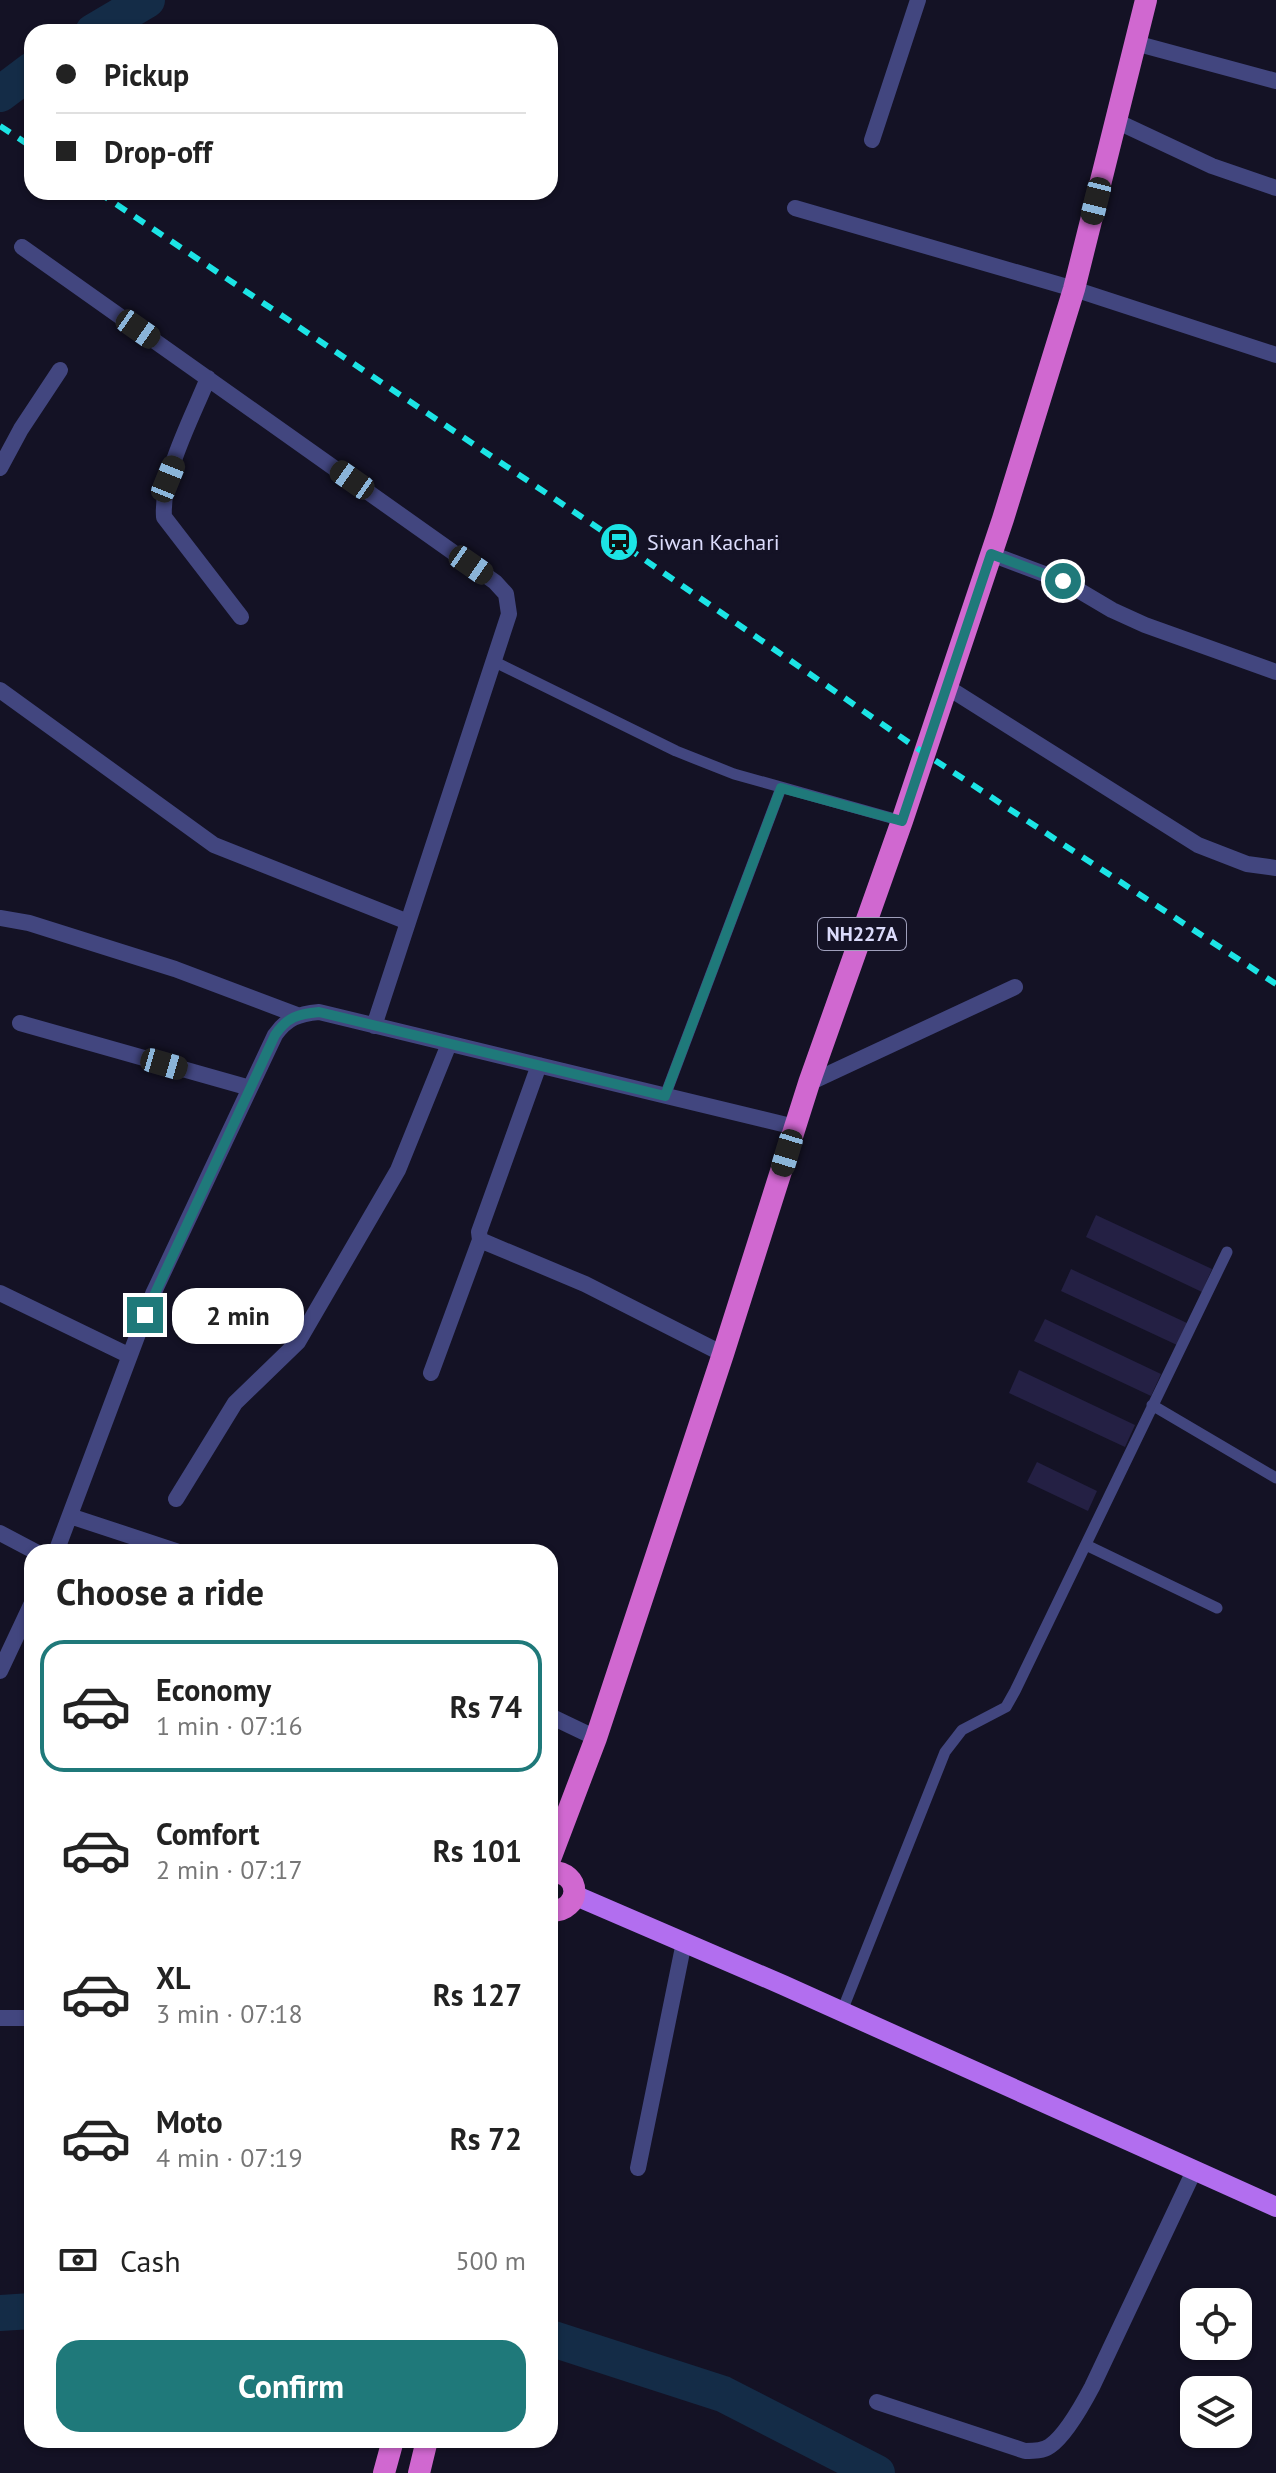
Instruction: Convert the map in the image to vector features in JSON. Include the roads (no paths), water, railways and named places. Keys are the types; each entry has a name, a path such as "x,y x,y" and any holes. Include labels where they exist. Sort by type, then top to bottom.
{"highway":[{"name":"NH227A","path":"558,1838 596,1738 809,1083 902,821 991,554 1074,289 1146,0"},
{"path":"558,1872 568,1877 574,1895 565,1908 558,1909"},
{"path":"419,2473 425,2448"}],"main road":[{"path":"574,1895 842,2011 1276,2207"}],"street":[{"path":"872,140 918,0"},
{"path":"1135,43 1276,81"},
{"path":"1116,121 1212,166 1276,188"},
{"path":"795,208 1074,289 1276,355"},
{"path":"22,247 495,582 506,594 509,614 374,1026"},
{"path":"0,468 21,429 60,370"},
{"path":"208,378 168,479 163,502 164,517 241,617"},
{"path":"991,554 1063,581 1145,625 1276,672"},
{"path":"947,687 1198,845 1247,864 1276,868"},
{"path":"0,690 214,845 408,922"},
{"path":"0,918 29,923 175,969 297,1015"},
{"path":"809,1083 1015,987"},
{"path":"59,1544 153,1294 275,1035 282,1025 297,1015 319,1012 795,1127"},
{"path":"20,1023 250,1088"},
{"path":"176,1499 228,1412 292,1349 306,1329 398,1170 449,1044"},
{"path":"431,1373 539,1065"},
{"path":"480,1240 585,1284 723,1354"},
{"path":"0,1293 128,1355"},
{"path":"70,1516 155,1544"},
{"path":"0,1533 24,1546"},
{"path":"0,1671 24,1620"},
{"path":"558,1720 596,1738"},
{"path":"638,2168 684,1942"},
{"path":"0,2018 24,2018"},
{"path":"877,2402 1025,2451 1052,2445 1092,2387 1194,2171"}],"lane":[{"path":"493,661 676,751 734,774 902,821"},
{"path":"665,1096 781,788"},
{"path":"842,2011 945,1752 962,1730 1006,1707 1227,1252"},
{"path":"1152,1405 1275,1476"},
{"path":"1086,1545 1217,1608"}],"waterway":[{"path":"106,24 147,0"},
{"path":"0,94 24,76"},
{"path":"0,2313 24,2312"},
{"path":"558,2341 723,2394 877,2473"}],"railway":[{"path":"0,126 24,142"},
{"path":"110,200 619,542 924,753 1276,984"}],"place":[{"name":"Siwan Kachari","path":"619,542"}]}
